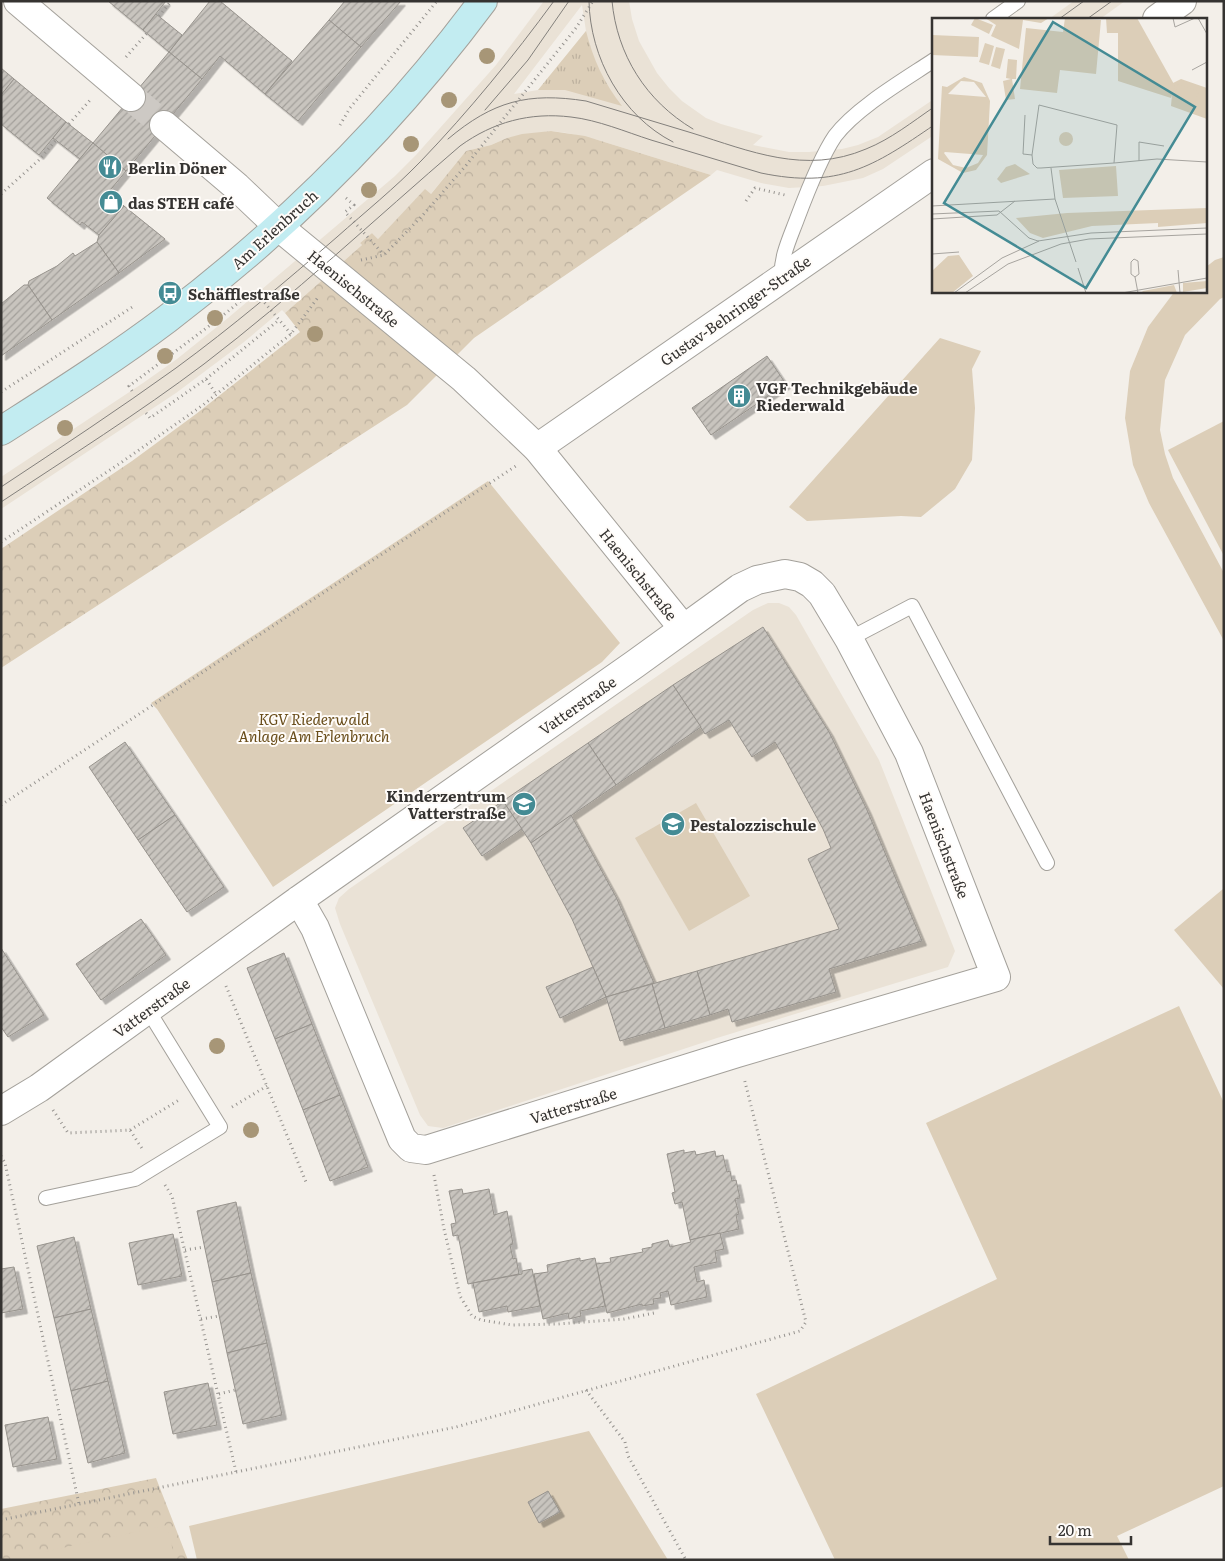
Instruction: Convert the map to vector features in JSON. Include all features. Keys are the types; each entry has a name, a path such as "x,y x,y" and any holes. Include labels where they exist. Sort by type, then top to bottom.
{"main road":[{"name":"Am Erlenbruch","path":"1,431 166,320 279,227 377,129 462,30 483,1"}],"street":[{"path":"18,1 131,97"},
{"path":"1158,18 1182,1"},
{"path":"164,125 237,186 279,227"},
{"name":"Gustav-Behringer-Straße","path":"537,448 932,174"},
{"name":"Haenischstraße","path":"279,227 340,275 464,379 537,448 683,628 740,588 757,580 785,574 800,577 812,584 822,594 849,639 909,753 996,977"},
{"name":"Vatterstraße","path":"1,1111 39,1088 299,900 635,664 683,628"},
{"path":"299,900 315,928 402,1140 411,1148 426,1150"},
{"name":"Vatterstraße","path":"426,1150 737,1053 996,977"}],"lane":[{"path":"994,18 1018,1"},
{"path":"782,278 781,268 784,257 805,199 829,145 847,122 864,108 932,61"},
{"path":"849,639 912,606 1047,863"},
{"path":"46,1198 135,1179 220,1127 148,1010"}],"path":[{"path":"159,16 171,1"},
{"path":"342,194 354,205 345,212 384,255 423,215 468,163 576,28 594,1"},
{"path":"69,124 109,78"},
{"path":"1,194 39,160 56,140"},
{"path":"746,201 755,188 805,199"},
{"path":"1,542 119,464 216,394 291,334 320,293 340,275"},
{"path":"132,391 129,386 254,290 291,334"},
{"path":"146,413 150,418 206,379 279,320"},
{"path":"206,379 216,394"},
{"path":"1,805 489,484"},
{"path":"216,960 306,1182"},
{"path":"1,1520 456,1427 800,1331 806,1322 737,1053"},
{"path":"214,1118 267,1086"},
{"path":"39,1088 68,1133 130,1130 197,1090"},
{"path":"130,1130 172,1196 236,1472"},
{"path":"426,1150 435,1178 444,1228 460,1296 472,1316 481,1320 512,1325 624,1320 654,1313"},
{"path":"1,1156 5,1163 79,1504"},
{"path":"185,1250 204,1246"},
{"path":"201,1319 219,1316"},
{"path":"219,1394 235,1390"},
{"path":"586,1390 625,1442 628,1456 686,1560"}],"shaded area":[{"path":"544,1 629,1 639,41 657,73 669,88 682,101 706,118 763,136 753,145 789,152 842,149 878,137 932,100 932,136 883,169 863,178 823,186 789,188 761,183 717,170 711,175 598,140 551,131 507,138 491,145 466,151 430,195 425,190 378,239 372,233 360,243 362,245 285,313 282,310 244,342 176,393 1,509 1,477 177,359 395,176 496,65","holes":["582,5 586,31 538,90 514,94"]},
{"path":"1074,1 1125,1 1101,18 1050,18"},
{"name":"Pestalozzischule","path":"768,603 779,603 789,607 796,615 879,760 955,951 948,967 717,1038 443,1128 428,1126 420,1115 340,924 335,908 339,898 349,889 753,610"}],"green space":[{"path":"586,31 600,70 622,106 565,90 538,90"},
{"path":"551,131 585,136 711,175 474,338 407,405 1,668 1,549 132,461 196,414 300,332 285,313 362,245 360,243 372,233 378,239 425,189 431,194 466,151 491,145 522,134"},
{"path":"1224,257 1224,297 1185,335 1165,380 1160,430 1173,478 1224,573 1224,641 1149,503 1133,465 1125,418 1130,371 1148,327 1174,292 1208,292 1208,265 1215,260"},
{"path":"940,338 981,351 972,369 975,408 972,460 955,489 921,517 901,516 807,521 789,507"},
{"path":"1224,421 1224,556 1168,450"},
{"name":"KGV Riederwald Anlage Am Erlenbruch","path":"488,481 620,643 602,662 273,887 157,709 151,703"},
{"path":"696,803 750,896 689,931 635,838"},
{"path":"1224,890 1224,989 1174,930"},
{"path":"1179,1006 1224,1103 1224,1486 1117,1536 1129,1560 835,1560 756,1394 997,1279 926,1123"},
{"path":"589,1431 668,1560 197,1560 189,1526"},
{"path":"156,1478 188,1560 1,1560 1,1509"},
{"path":"167,1525 175,1560 12,1560 12,1559"}],"building":[{"path":"108,1 166,1 143,30"},
{"path":"210,1 220,1 292,61 265,94 220,56 202,79 169,52"},
{"path":"345,1 401,1 361,47 329,20"},
{"path":"156,14 182,35 169,52 143,30"},
{"path":"329,20 361,47 298,121 265,94"},
{"path":"169,52 202,79 126,171 93,143"},
{"path":"1,68 14,79 1,95"},
{"path":"14,79 66,122 39,155 1,124 1,95"},
{"path":"66,122 93,143 80,159 53,138"},
{"path":"93,143 126,171 108,193 124,206 99,235 82,222 80,225 47,198"},
{"path":"124,206 165,239 119,273 97,242 99,235"},
{"path":"97,242 119,273 52,320 28,285 29,281 57,266 73,253 75,256"},
{"path":"24,285 28,285 52,320 1,356 1,304"},
{"name":"VGF Technikgebäude Riederwald","path":"767,356 786,384 711,435 692,408"},
{"path":"763,627 829,732 867,810 922,941 829,969 836,992 732,1022 728,1009 710,1015 697,971 839,929 808,859 831,848 823,829 775,742 752,757 729,720 705,734 673,685"},
{"path":"673,685 701,727 616,785 588,743"},
{"path":"125,742 175,815 138,840 89,767"},
{"path":"588,743 616,785 531,843 503,801"},
{"path":"503,801 522,829 482,856 463,828"},
{"path":"175,815 224,887 187,912 138,840"},
{"path":"571,815 616,897 654,983 606,997 572,919 531,843"},
{"path":"141,919 166,955 101,1000 76,964"},
{"path":"1,948 44,1015 8,1037 1,1027"},
{"path":"284,953 312,1024 275,1039 247,968"},
{"path":"593,967 606,997 560,1018 546,987"},
{"path":"697,971 710,1015 665,1028 652,984"},
{"path":"652,984 665,1028 620,1041 606,997"},
{"path":"312,1024 340,1095 303,1110 275,1039"},
{"path":"340,1095 368,1167 330,1181 303,1110"},
{"path":"684,1150 684,1153 695,1151 696,1155 715,1151 716,1157 723,1155 727,1172 730,1171 732,1181 736,1180 740,1198 735,1199 739,1214 736,1215 739,1229 690,1240 682,1202 675,1204 672,1193 675,1192 667,1154"},
{"path":"462,1189 463,1194 489,1189 494,1215 507,1211 513,1244 510,1245 513,1259 516,1258 519,1274 468,1284 458,1235 453,1236 451,1224 456,1223 449,1191"},
{"path":"236,1202 251,1273 212,1282 197,1211"},
{"path":"720,1233 724,1249 715,1251 717,1262 694,1267 697,1282 704,1280 707,1297 671,1305 668,1291 660,1293 661,1298 653,1299 654,1304 642,1306 642,1304 607,1313 596,1264 611,1262 610,1258 643,1252 642,1249 652,1247 652,1244 668,1240 670,1247"},
{"path":"173,1234 182,1276 138,1285 129,1243"},
{"path":"74,1237 91,1309 54,1318 37,1246"},
{"path":"580,1258 580,1261 595,1258 605,1306 580,1311 581,1316 569,1319 568,1313 543,1319 534,1274 548,1272 547,1265"},
{"path":"14,1267 23,1309 1,1313 1,1269"},
{"path":"532,1269 540,1306 508,1312 507,1306 479,1312 473,1283 522,1274 522,1271"},
{"path":"251,1273 267,1343 227,1353 212,1282"},
{"path":"91,1309 108,1381 71,1391 54,1318"},
{"path":"267,1343 282,1415 243,1424 227,1353"},
{"path":"108,1381 125,1453 88,1463 71,1391"},
{"path":"208,1383 217,1425 173,1434 164,1392"},
{"path":"48,1417 57,1459 13,1467 5,1425"},
{"path":"548,1491 560,1512 539,1523 528,1502"}],"tunnel":[{"path":"131,97 164,125"}],"tram line":[{"path":"1,487 155,383 197,352 278,287 380,200 411,171 456,123 507,63 554,1"},
{"path":"485,110 528,60 569,1"},
{"path":"589,1 595,43 612,83 638,117 655,131 673,142"},
{"path":"612,1 620,40 627,58 637,75 661,105 693,129"},
{"path":"1060,18 1084,1"},
{"path":"1088,18 1112,1"},
{"path":"448,139 480,116 512,102 529,99 565,98 586,101 756,153 778,158 821,160 843,157 875,145 932,108"},
{"path":"1,502 129,417 204,364 302,284 460,146 499,125 541,116 571,117 602,123 651,140 761,173 812,178 854,171 873,163 932,126"}],"place":[{"name":"Berlin Döner","path":"110,167"},
{"name":"das STEH café","path":"111,202"},
{"name":"Schäfflestraße","path":"170,293"},
{"name":"VGF Technikgebäude Riederwald","path":"739,396"},
{"name":"Kinderzentrum Vatterstraße","path":"524,804"},
{"name":"Pestalozzischule","path":"673,824"}]}
